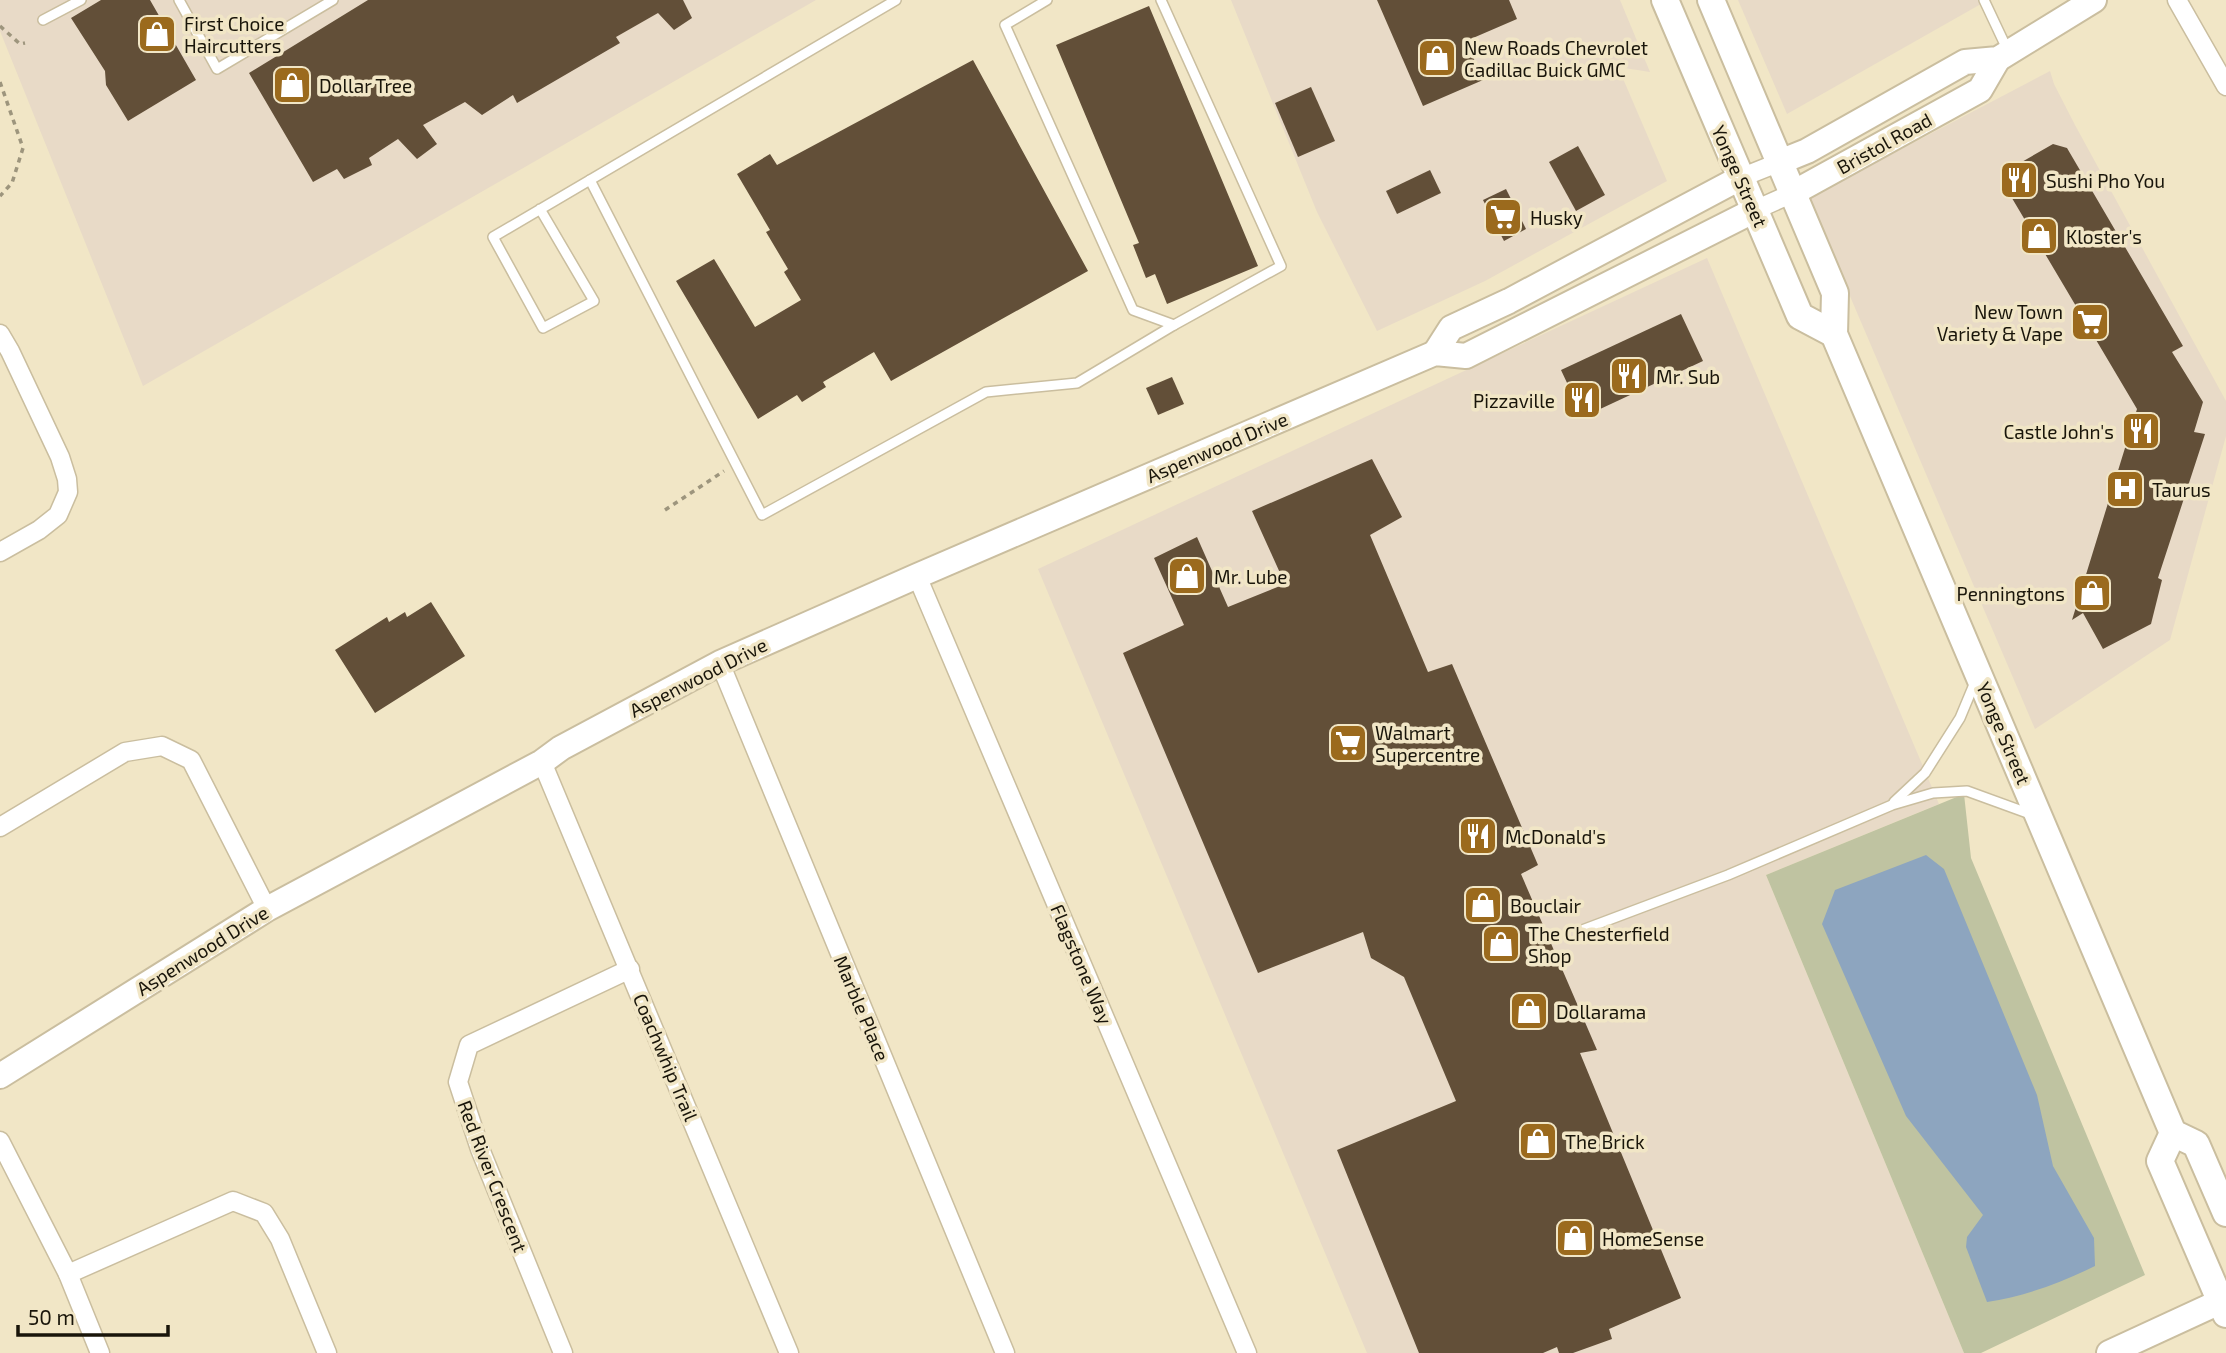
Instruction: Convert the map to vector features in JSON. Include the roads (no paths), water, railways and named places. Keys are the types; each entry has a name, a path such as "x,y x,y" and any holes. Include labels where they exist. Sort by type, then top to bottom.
{"main road":[{"name":"Yonge Street","path":"1665,0 1800,316 1834,334"},
{"name":"Yonge Street","path":"1711,0 1835,293 1834,334 2173,1133"},
{"path":"2224,1305 2160,1161 2173,1133 2196,1144 2226,1213"}],"street":[{"name":"Bristol Road","path":"1740,178 1807,151 1965,62 2003,56 2094,0"},
{"path":"2177,0 2226,86"},
{"name":"Bristol Road","path":"1755,210 1793,193 1980,90 2003,56"},
{"name":"Aspenwood Drive","path":"1435,353 1451,328 1509,301 1740,178"},
{"name":"Aspenwood Drive","path":"0,1076 267,909 720,663 1435,353 1466,356 1755,210"},
{"path":"0,334 60,457 68,492 58,515 39,530 0,552"},
{"name":"Flagstone Way","path":"917,576 1247,1353"},
{"name":"Marble Place","path":"720,663 1005,1353"},
{"path":"0,827 125,752 162,746 191,760 267,909"},
{"name":"Coachwhip Trail","path":"542,762 789,1353"},
{"name":"Red River Crescent","path":"563,1353 480,1149 458,1082 469,1045 630,969"},
{"path":"0,1142 68,1274 100,1353"},
{"path":"68,1274 233,1201 264,1213 280,1239 327,1353"},
{"path":"2109,1353 2224,1305"}],"lane":[{"path":"43,20 81,0"},
{"path":"179,0 217,69 333,0"},
{"path":"540,209 594,301 543,328 493,237 540,209 896,0"},
{"path":"1047,0 1005,25 1133,310 1174,325"},
{"path":"590,180 762,514 986,392 1077,383 1281,266 1161,0"},
{"path":"1984,0 2003,56"},
{"path":"1892,804 1925,774 1960,718 1978,674"},
{"path":"1582,930 1728,875 1892,804 1933,793 1967,791 2039,818"}],"water":[{"path":"1926,855 1944,869 2037,1095 2053,1166 2094,1238 2095,1266 2042,1288 1987,1302 1966,1247 1967,1237 1983,1215 1906,1116 1822,924 1835,890"}],"place":[{"name":"First Choice Haircutters","path":"157,34"},
{"name":"New Roads Chevrolet Cadillac Buick GMC","path":"1437,58"},
{"name":"Dollar Tree","path":"292,85"},
{"name":"Sushi Pho You","path":"2019,180"},
{"name":"Husky","path":"1503,217"},
{"name":"Kloster's","path":"2039,236"},
{"name":"New Town Variety & Vape","path":"2090,322"},
{"name":"Mr. Sub","path":"1629,376"},
{"name":"Pizzaville","path":"1582,400"},
{"name":"Castle John's","path":"2141,431"},
{"name":"Taurus","path":"2125,489"},
{"name":"Mr. Lube","path":"1187,576"},
{"name":"Penningtons","path":"2092,593"},
{"name":"Walmart Supercentre","path":"1348,743"},
{"name":"McDonald's","path":"1478,836"},
{"name":"Bouclair","path":"1483,905"},
{"name":"The Chesterfield Shop","path":"1501,944"},
{"name":"Dollarama","path":"1529,1011"},
{"name":"The Brick","path":"1538,1141"},
{"name":"HomeSense","path":"1575,1238"}]}
